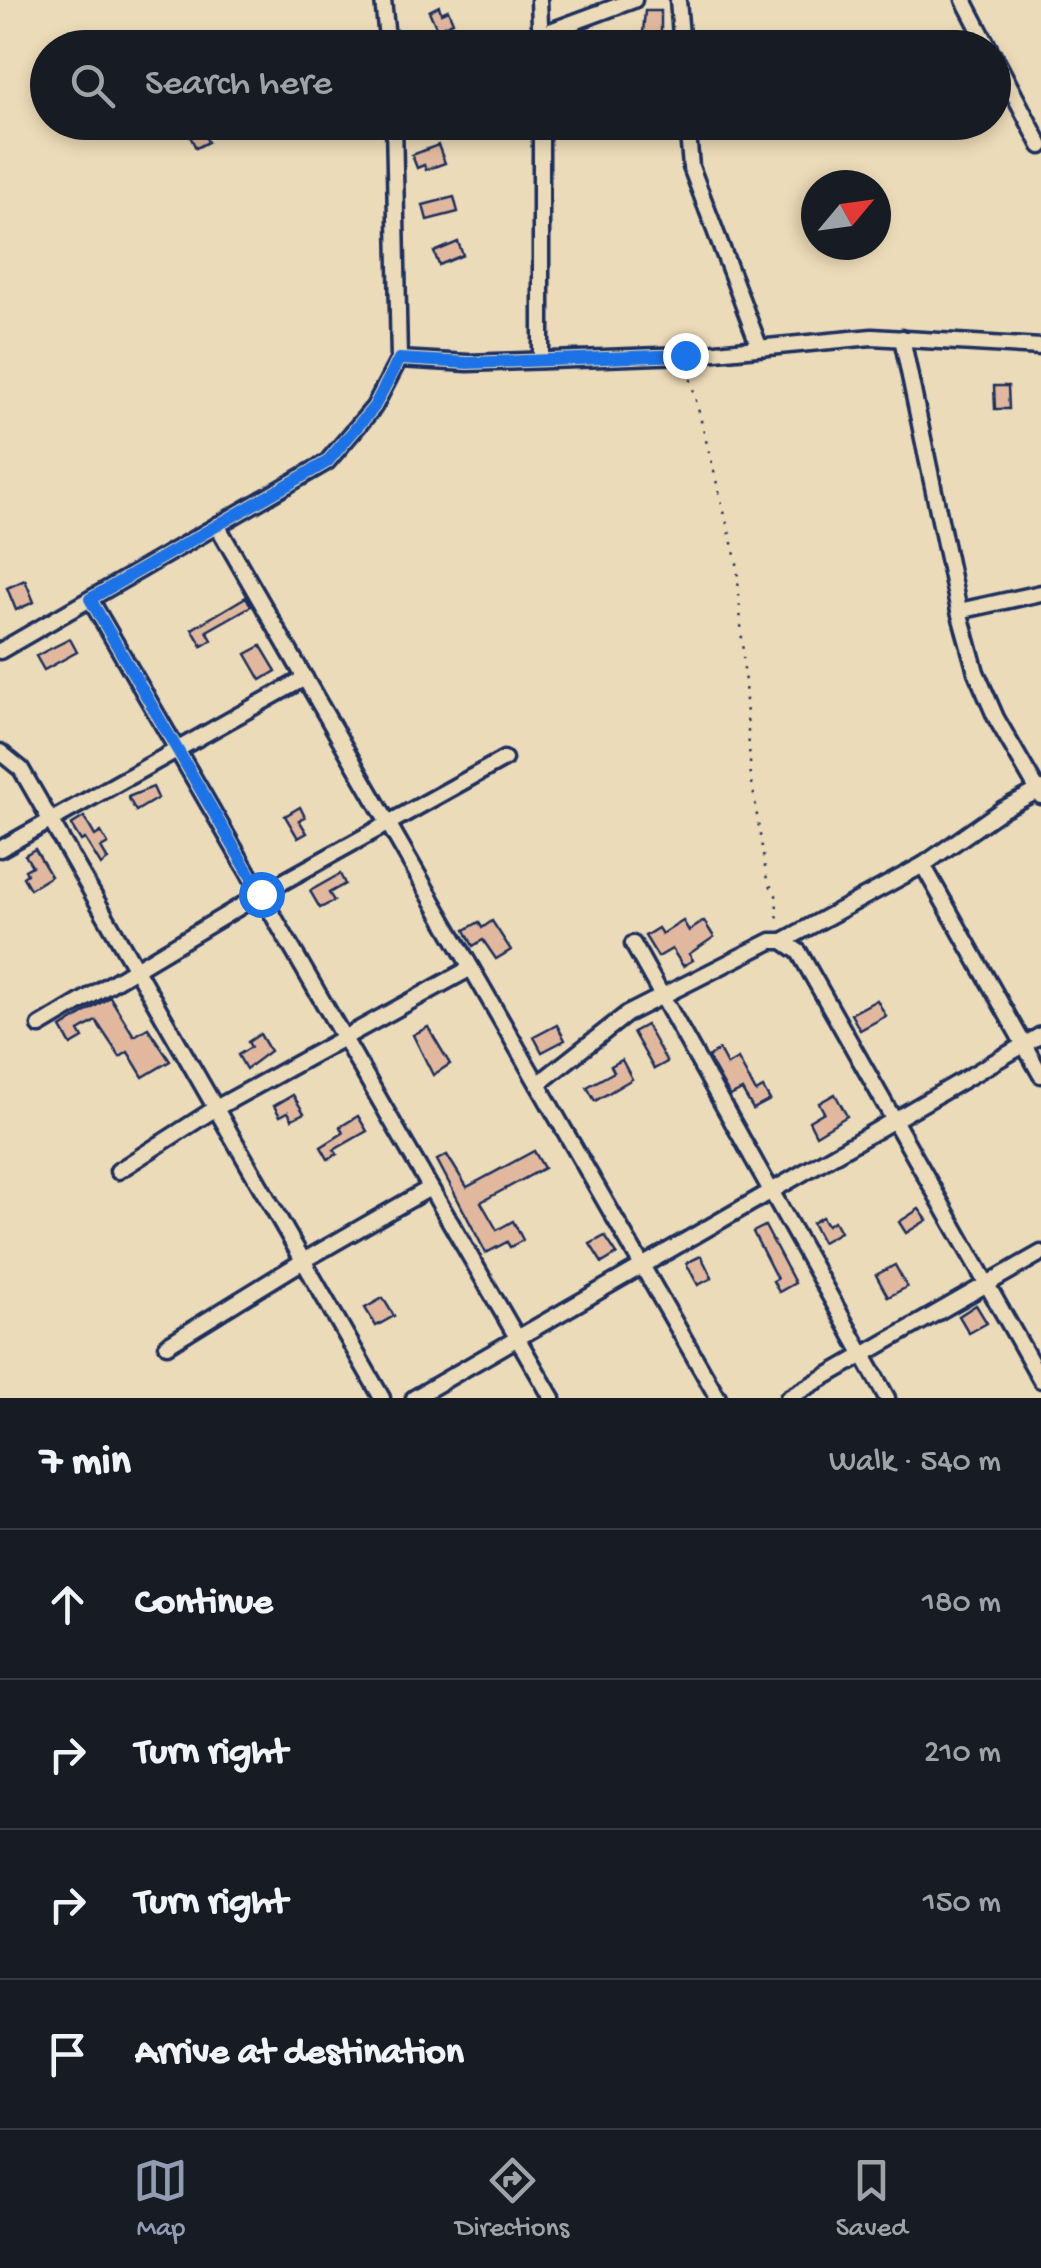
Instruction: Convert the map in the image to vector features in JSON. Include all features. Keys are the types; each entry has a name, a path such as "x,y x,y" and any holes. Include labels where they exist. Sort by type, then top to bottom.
{"street":[{"path":"383,0 386,30"},
{"path":"539,0 540,30"},
{"path":"566,30 634,0"},
{"path":"678,0 680,30"},
{"path":"964,0 980,30"},
{"path":"1011,89 1041,146"},
{"path":"0,652 327,462 374,407 399,359 394,140"},
{"path":"541,140 541,360"},
{"path":"689,140 691,166 760,346"},
{"path":"399,359 468,363 685,355 872,336 1041,348"},
{"path":"538,1084 627,1014 771,941 784,941 923,865 1003,809 1040,792 996,718 976,672 959,611 902,338"},
{"path":"217,526 718,1398"},
{"path":"959,611 1041,593"},
{"path":"90,599 552,1398"},
{"path":"0,849 305,678"},
{"path":"0,752 21,769 382,1398"},
{"path":"40,1026 261,894 504,760"},
{"path":"923,865 1041,1075"},
{"path":"784,941 799,952 1041,1380"},
{"path":"633,944 887,1398"},
{"path":"118,1171 216,1108 471,968"},
{"path":"414,1398 1041,1035"},
{"path":"166,1346 430,1188"},
{"path":"788,1398 1041,1253"}],"path":[{"path":"685,355 736,562 751,777 767,880 776,895 777,921 784,941"}],"building":[{"path":"439,6 441,13 448,10 453,22 437,29 429,11"},
{"path":"645,11 661,11 661,30 643,30"},
{"path":"192,140 207,140 208,142 196,148"},
{"path":"438,145 445,163 426,170 424,165 417,168 412,155"},
{"path":"454,197 458,212 427,220 423,205"},
{"path":"458,242 463,255 439,265 434,252"},
{"path":"994,386 1008,386 1009,409 995,409"},
{"path":"25,580 34,602 16,610 7,588"},
{"path":"246,597 251,606 207,631 212,640 202,646 192,629"},
{"path":"70,639 77,652 44,670 36,656"},
{"path":"261,646 276,671 261,680 246,654"},
{"path":"153,787 158,798 136,811 128,797"},
{"path":"300,807 305,817 299,820 307,833 298,838 285,816"},
{"path":"84,817 95,836 101,832 108,844 101,848 108,860 101,865 71,825"},
{"path":"35,849 51,876 30,889 23,877 32,866 25,855"},
{"path":"340,874 345,884 329,893 334,901 320,908 310,891"},
{"path":"492,921 511,950 496,959 483,940 473,946 465,930 479,922 482,928"},
{"path":"683,921 689,931 704,921 714,937 689,954 693,960 683,966 672,949 658,957 645,936 658,928 662,934"},
{"path":"110,997 134,1036 148,1028 170,1061 143,1077 128,1052 120,1057 96,1021 79,1031 83,1038 71,1045 61,1028"},
{"path":"877,1000 886,1016 860,1030 851,1014"},
{"path":"557,1025 565,1040 542,1052 534,1037"},
{"path":"646,1025 667,1062 654,1069 633,1032"},
{"path":"428,1027 450,1064 433,1075 413,1035"},
{"path":"260,1034 270,1051 246,1069 238,1055 251,1047 248,1042"},
{"path":"719,1050 727,1065 738,1059 756,1092 763,1088 770,1100 753,1109 742,1090 730,1096 708,1057"},
{"path":"622,1060 632,1079 595,1101 587,1087 614,1072 611,1066"},
{"path":"835,1094 847,1116 816,1135 809,1121 824,1112 819,1103"},
{"path":"293,1095 304,1113 292,1119 288,1112 280,1116 274,1106"},
{"path":"358,1116 367,1131 334,1150 337,1154 328,1159 321,1147 343,1133 340,1127"},
{"path":"534,1151 544,1168 481,1202 497,1230 513,1221 523,1240 510,1247 507,1242 486,1253 437,1160 447,1155 467,1187"},
{"path":"919,1209 927,1220 906,1233 899,1222"},
{"path":"822,1217 827,1225 834,1221 840,1232 822,1242 812,1223"},
{"path":"765,1226 795,1283 779,1292 773,1281 777,1279 753,1232"},
{"path":"605,1236 617,1254 602,1263 590,1244"},
{"path":"701,1256 712,1278 698,1285 686,1263"},
{"path":"895,1265 907,1287 888,1297 876,1275"},
{"path":"383,1298 394,1316 376,1326 365,1308"},
{"path":"976,1305 987,1323 969,1333 959,1316"}],"route":[{"path":"261,894 90,599 327,462 374,407 399,359 468,363 685,355"}]}
